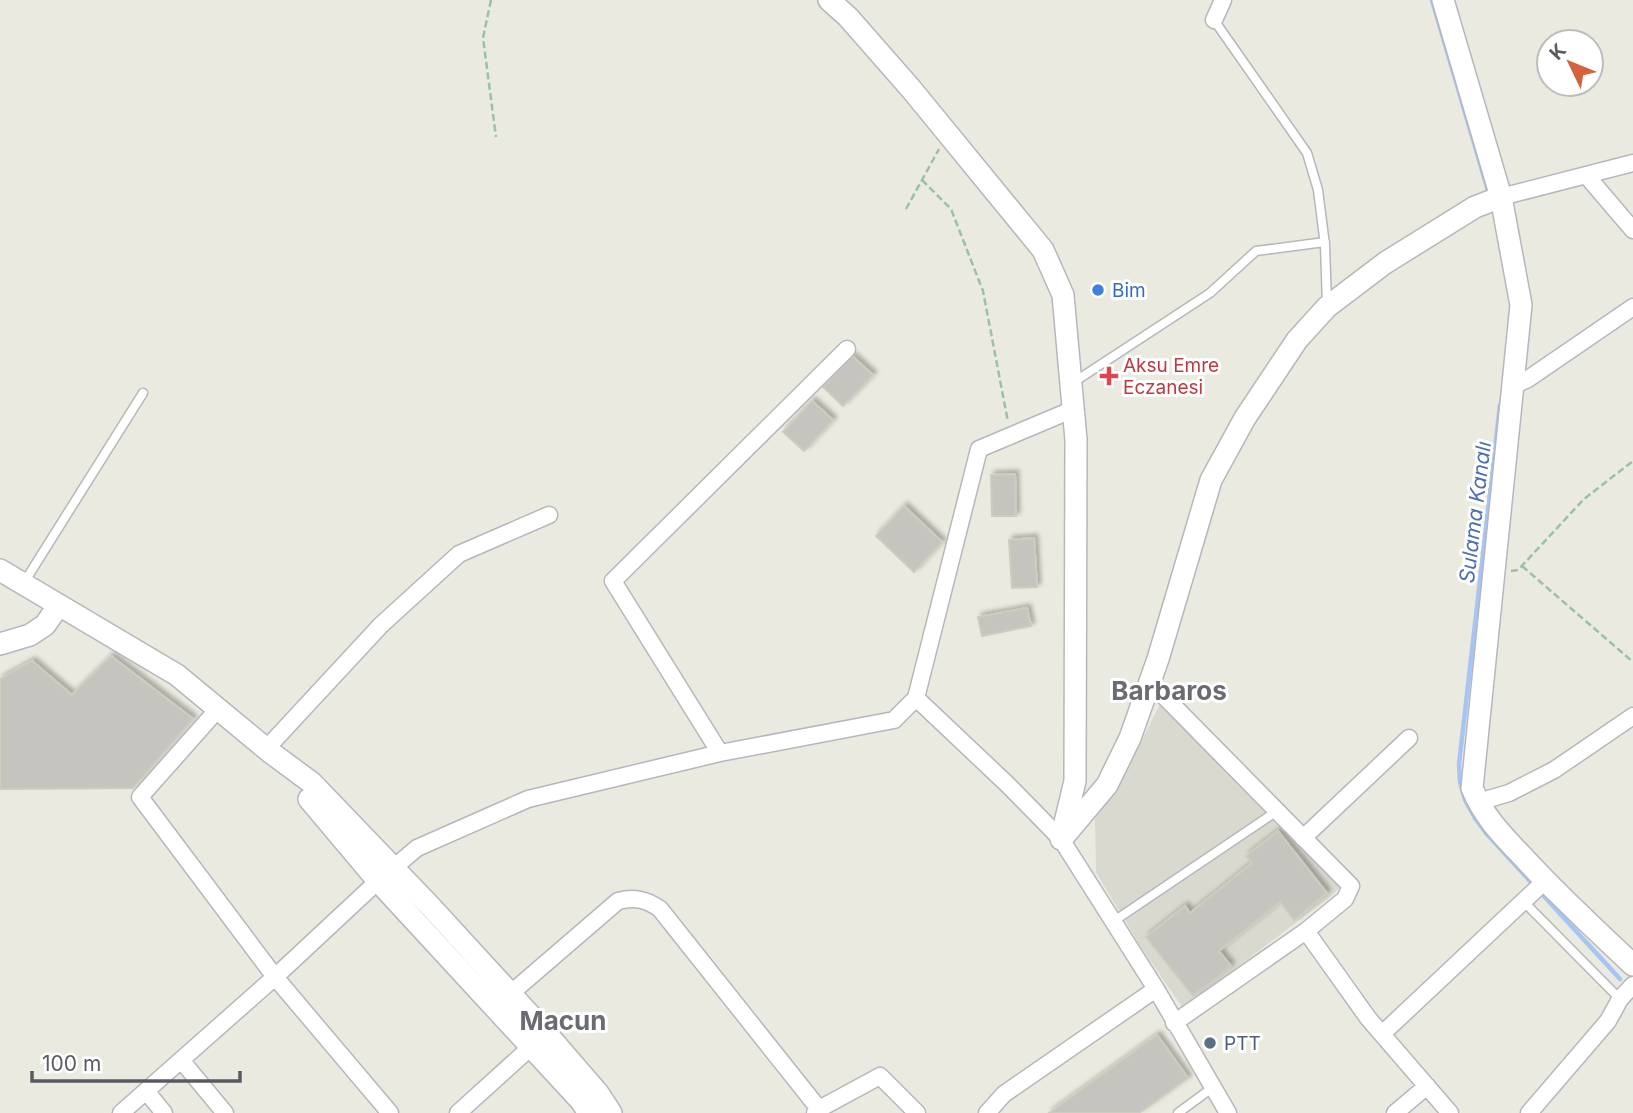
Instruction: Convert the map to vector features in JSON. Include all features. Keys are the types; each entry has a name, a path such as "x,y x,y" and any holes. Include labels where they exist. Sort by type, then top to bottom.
{"street":[{"path":"829,0 848,17 912,90 1043,250 1063,295 1076,440 1075,781 1061,839"},
{"path":"1214,20 1223,0"},
{"path":"1443,0 1490,201 1521,305 1472,788 1494,826 1543,882 1633,965"},
{"path":"1061,839 1107,785 1130,738 1150,682 1211,480 1245,418 1297,340 1328,307 1385,263 1490,201 1633,163"},
{"path":"1586,175 1633,230"},
{"path":"1513,386 1528,379 1633,307"},
{"path":"720,752 613,581 847,349"},
{"path":"121,1113 417,848 528,799 720,752 894,720 916,698 979,449 1074,409"},
{"path":"268,750 381,625 459,554 550,515"},
{"path":"0,570 177,676 312,783 589,1113"},
{"path":"0,644 30,635 45,625 59,606"},
{"path":"1150,682 1351,886 1345,899 1306,931 1174,1023"},
{"path":"916,698 1061,839 1156,989 1228,1113"},
{"path":"218,709 140,797 275,977 390,1113"},
{"path":"1478,802 1509,793 1554,770 1633,716"},
{"path":"1303,838 1409,738"},
{"path":"386,874 510,994 598,1093 611,1113"},
{"path":"1382,1034 1543,882"},
{"path":"510,994 618,901 645,901 660,909 817,1111 880,1076 917,1113"},
{"path":"1306,931 1368,1018 1450,1113"},
{"path":"1529,1113 1608,1021 1620,999 1633,985"},
{"path":"986,1113 1004,1094 1156,989"},
{"path":"458,1113 532,1046"},
{"path":"181,1060 225,1113"},
{"path":"1395,1113 1427,1086"},
{"path":"146,1091 164,1113"}],"lane":[{"path":"1214,20 1307,153 1318,190 1325,242 1328,307"},
{"path":"1071,384 1210,293 1256,251 1325,242"},
{"path":"23,584 143,393"},
{"path":"1114,921 1276,811"},
{"path":"1526,899 1620,999"},
{"path":"1178,1113 1212,1088"}],"path":[{"path":"491,0 483,38 496,137"},
{"path":"906,209 947,134"},
{"path":"922,180 951,209 983,292 1011,436"},
{"path":"1494,573 1518,570 1584,499 1633,461"},
{"path":"1522,566 1633,662"}],"shaded area":[{"path":"1160,704 1340,887 1183,1008 1142,949 1096,872 1095,819 1138,748"}],"building":[{"path":"852,356 873,375 843,406 823,387"},
{"path":"812,401 833,420 804,451 783,432"},
{"path":"1015,474 1016,516 992,516 991,475"},
{"path":"904,506 942,542 914,572 876,536"},
{"path":"1034,538 1037,587 1012,588 1009,540"},
{"path":"1027,608 1031,626 982,636 978,617"},
{"path":"111,656 193,719 133,788 0,789 0,679 32,661 72,695"},
{"path":"1278,831 1327,893 1294,920 1280,902 1219,951 1231,966 1193,996 1146,937 1185,906 1190,913 1252,863 1246,856"},
{"path":"1157,1035 1188,1078 1139,1113 1049,1113"}],"waterway":[{"name":"Sulama Kanalı","path":"1432,0 1489,194"},
{"name":"Sulama Kanalı","path":"1500,405 1459,764 1460,782 1465,800 1486,833 1620,979"}],"place":[{"name":"Bim","path":"1098,290"},
{"name":"Aksu Emre Eczanesi","path":"1109,376"},
{"name":"PTT","path":"1210,1043"}],"district":[{"name":"Barbaros","path":"1169,690"},
{"name":"Macun","path":"563,1020"}]}
